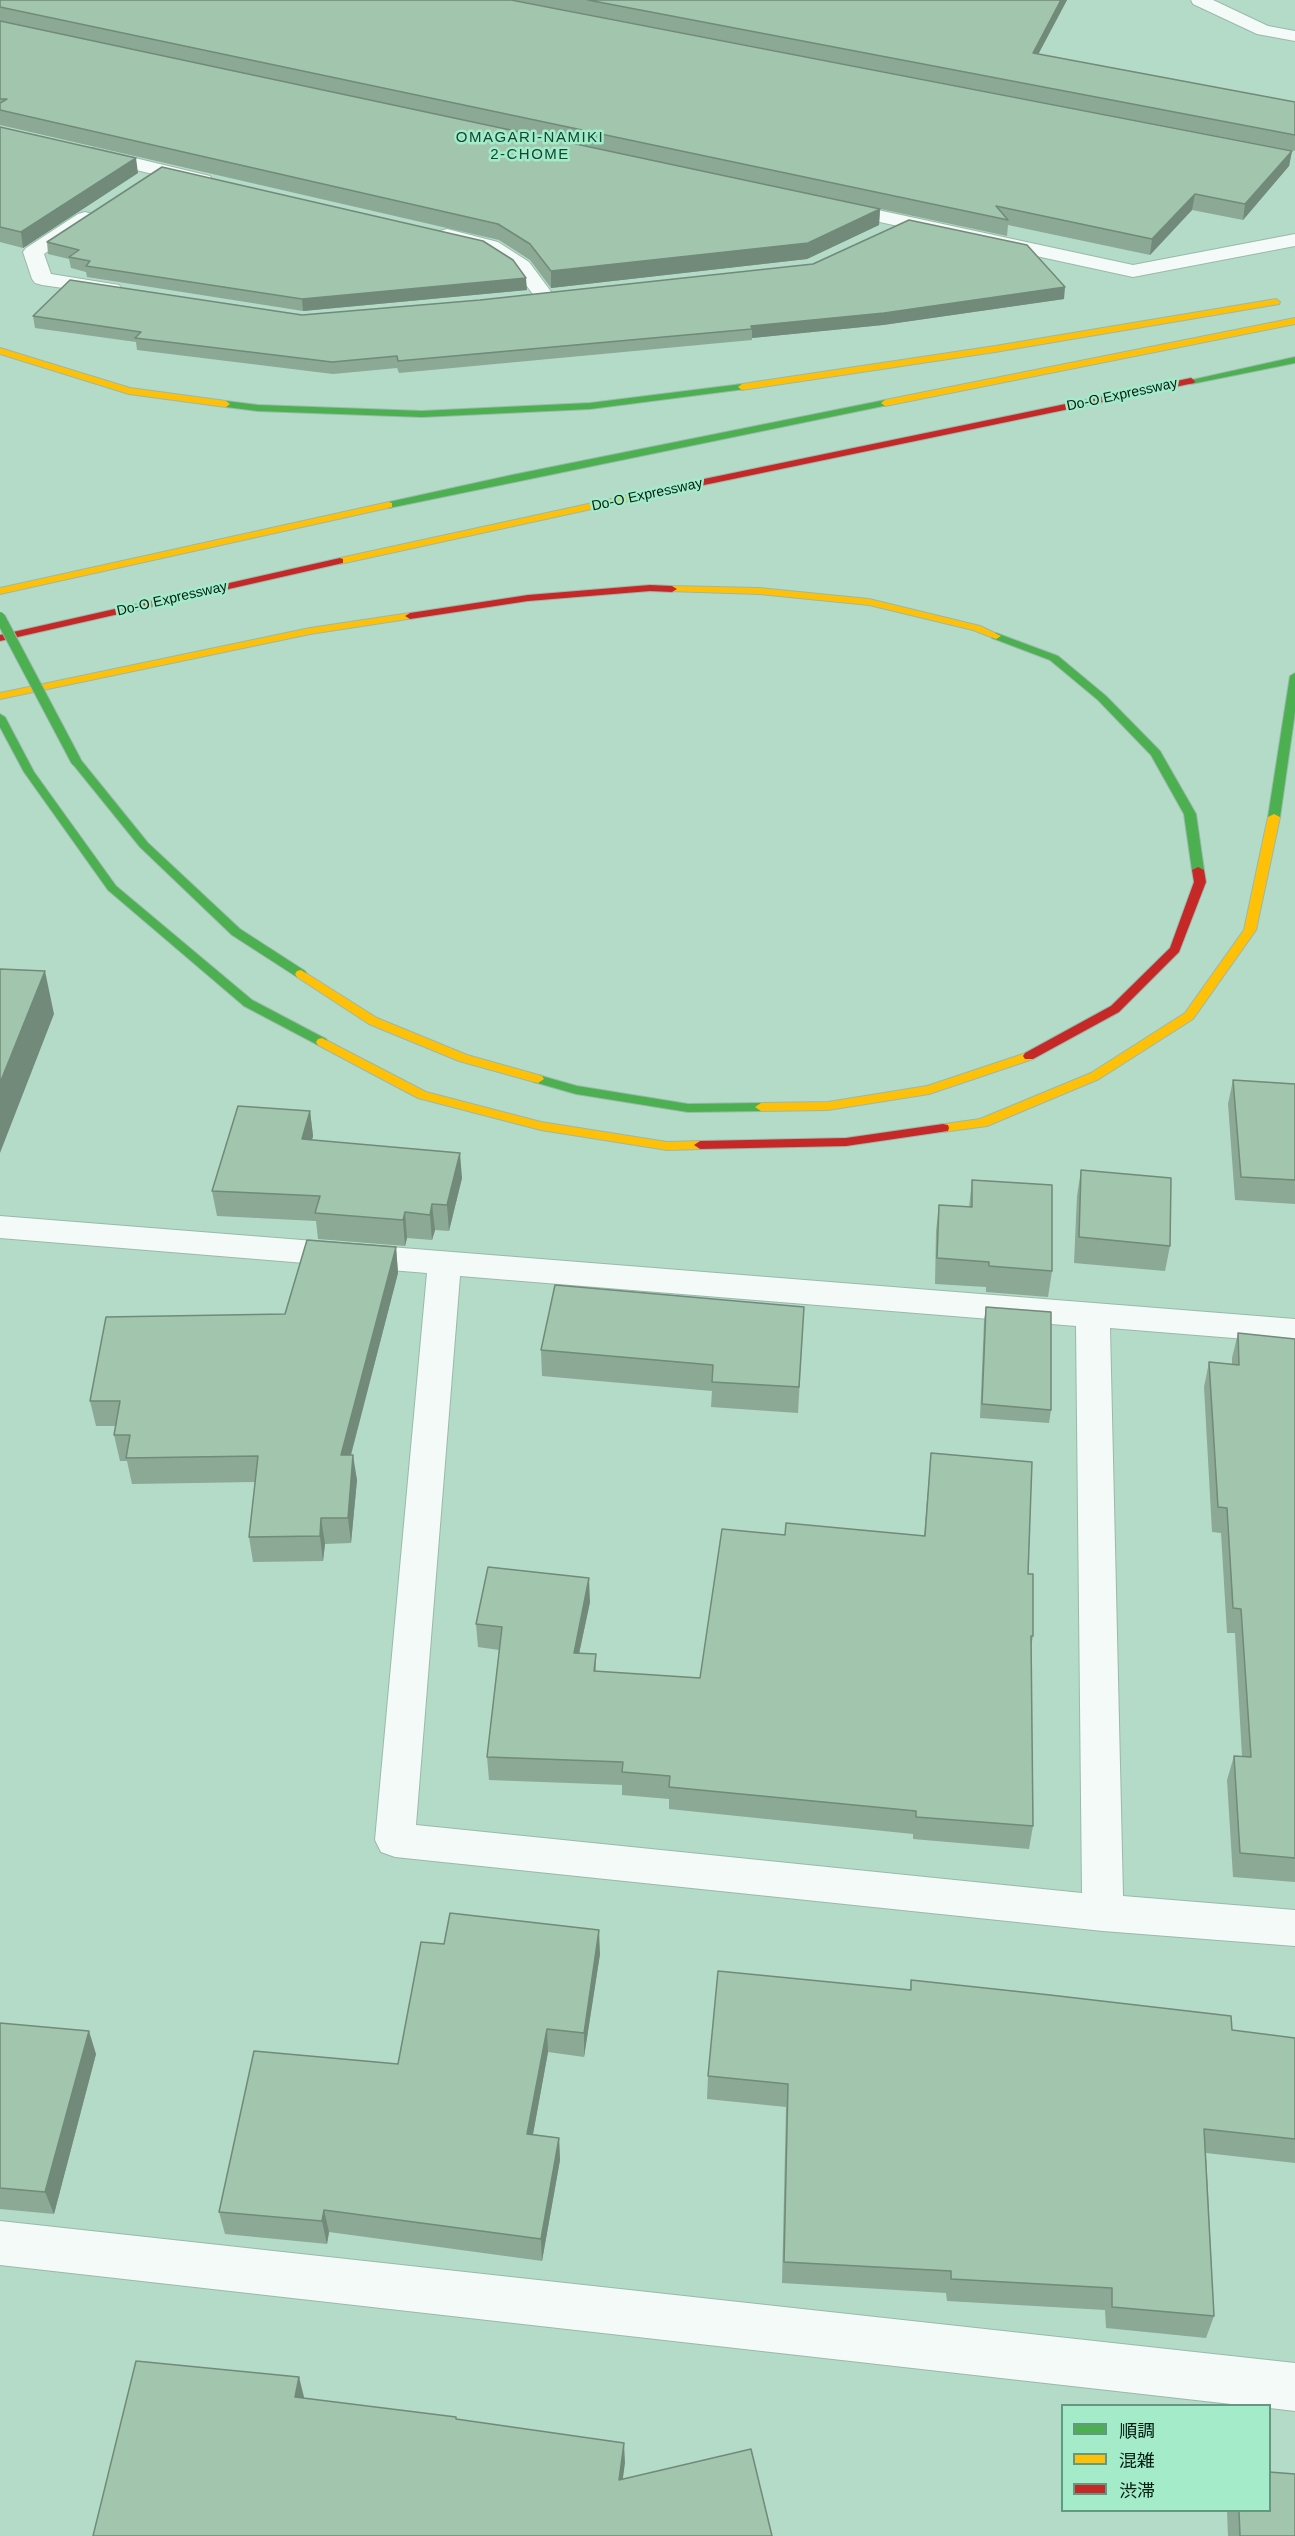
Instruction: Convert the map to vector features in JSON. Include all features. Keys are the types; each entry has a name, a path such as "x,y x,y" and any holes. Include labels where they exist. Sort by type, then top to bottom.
{"highway":[{"path":"0,351 129,391 258,408 422,414 590,406 706,393 995,349 1285,300"},
{"path":"0,591 547,471 1295,321"},
{"name":"Do-O Expressway","path":"0,638 786,464 1295,360"},
{"path":"0,618 76,761 144,845 236,932 373,1021 463,1058 576,1090 688,1107 828,1106 929,1090 1026,1058 1115,1009 1175,949 1200,882 1190,813 1156,753 1102,698 1054,658 976,628 869,602 759,591 650,588 528,598 310,631 0,696"},
{"path":"0,717 29,772 112,888 248,1003 422,1095 541,1125 667,1146 846,1142 982,1123 1095,1076 1189,1016 1250,930 1271,839 1295,676"}],"street":[{"path":"1199,0 1263,30 1295,36"},
{"path":"80,151 217,183"},
{"path":"140,182 160,170"},
{"path":"813,202 1133,271 1295,240"},
{"path":"101,208 33,252 42,279 137,293"},
{"path":"874,237 906,222"},
{"path":"434,232 491,246 522,266 545,297"},
{"path":"523,299 568,294"},
{"path":"0,1227 1295,1331"},
{"path":"444,1264 395,1840 1103,1913 1295,1928"},
{"path":"1093,1314 1103,1913"},
{"path":"0,2243 1295,2387"}],"building":[{"path":"0,0 511,0 1292,151 1245,204 1195,194 1152,239 996,206 1008,220 0,7"},
{"path":"588,0 1061,0 1033,53 1295,102 1295,135"},
{"path":"0,21 880,209 808,243 551,271 530,244 498,224 0,110 0,103 7,99 0,99"},
{"path":"0,127 136,158 21,232 0,227"},
{"path":"162,167 483,241 513,260 526,278 302,299 86,266 90,261 69,257 79,250 47,242"},
{"path":"909,220 1027,245 1065,287 884,313 751,326 752,329 398,361 397,356 332,362 135,338 141,332 33,316 70,280 302,315 480,300 813,264"},
{"path":"0,969 45,971 0,1083"},
{"path":"1233,1080 1295,1084 1295,1180 1241,1177"},
{"path":"238,1106 310,1111 302,1139 460,1153 447,1205 432,1204 430,1215 405,1212 403,1220 315,1213 320,1196 212,1191"},
{"path":"1081,1170 1171,1178 1170,1246 1079,1237"},
{"path":"972,1180 1052,1185 1052,1271 989,1266 989,1262 937,1258 939,1205 972,1207"},
{"path":"307,1240 396,1247 341,1455 353,1455 348,1518 321,1518 320,1536 249,1537 258,1456 126,1458 130,1435 114,1435 120,1401 90,1401 106,1317 285,1314"},
{"path":"555,1285 804,1307 799,1387 712,1382 713,1365 541,1350"},
{"path":"986,1307 1051,1312 1051,1410 982,1404"},
{"path":"1238,1333 1295,1339 1295,1858 1240,1853 1234,1756 1251,1757 1241,1609 1233,1608 1227,1508 1218,1507 1209,1362 1239,1365"},
{"path":"931,1453 1032,1462 1028,1574 1033,1574 1033,1636 1031,1636 1033,1826 916,1817 916,1811 669,1787 670,1776 622,1772 623,1762 487,1757 502,1627 476,1624 488,1567 589,1578 574,1653 596,1654 594,1671 700,1678 722,1529 785,1535 786,1523 925,1536"},
{"path":"450,1913 599,1930 584,2033 547,2029 527,2134 559,2138 541,2239 324,2210 322,2221 219,2212 254,2051 398,2064 421,1942 444,1944"},
{"path":"718,1971 911,1990 911,1980 1231,2016 1232,2030 1295,2038 1295,2139 1204,2129 1214,2316 1112,2307 1112,2288 951,2279 951,2271 784,2262 788,2084 708,2076"},
{"path":"0,2023 89,2031 45,2192 0,2188"},
{"path":"136,2361 299,2377 295,2397 456,2417 456,2419 624,2443 619,2480 751,2449 772,2536 93,2536"},
{"path":"1271,2472 1295,2474 1295,2536 1240,2536 1239,2512 1271,2512"}],"traffic: fast":[{"path":"1191,381 1295,360"},
{"path":"226,404 258,408 422,414 590,406 742,387"},
{"path":"389,505 885,403"},
{"path":"0,617 76,761"},
{"path":"996,636 1054,658 1102,698 1156,753 1190,814 1198,870"},
{"path":"1274,817 1295,676"},
{"path":"0,717 29,772 112,888 248,1003 322,1042"},
{"path":"76,761 144,845 236,932 301,974"},
{"path":"538,1079 576,1090 688,1108 761,1107"}],"traffic: slow":[{"path":"742,387 995,349 1276,302"},
{"path":"885,403 1295,321"},
{"path":"0,351 129,391 226,404"},
{"path":"340,561 680,487"},
{"path":"0,591 389,505"},
{"path":"672,589 759,591 869,602 976,628 996,636"},
{"path":"0,696 310,631 410,616"},
{"path":"943,1128 982,1123 1095,1076 1189,1016 1250,930 1274,817"},
{"path":"301,974 373,1021 463,1058 538,1079"},
{"path":"322,1042 422,1095 541,1126 667,1146 700,1145"},
{"path":"761,1107 828,1106 929,1090 1029,1056"}],"traffic: jam":[{"path":"680,487 1191,381"},
{"path":"0,638 340,561"},
{"path":"410,616 528,598 650,588 672,589"},
{"path":"1029,1056 1115,1009 1175,949 1200,882 1198,870"},
{"path":"700,1145 846,1142 943,1128"}],"district":[{"name":"OMAGARI-NAMIKI 2-CHOME","path":"530,146"}]}
